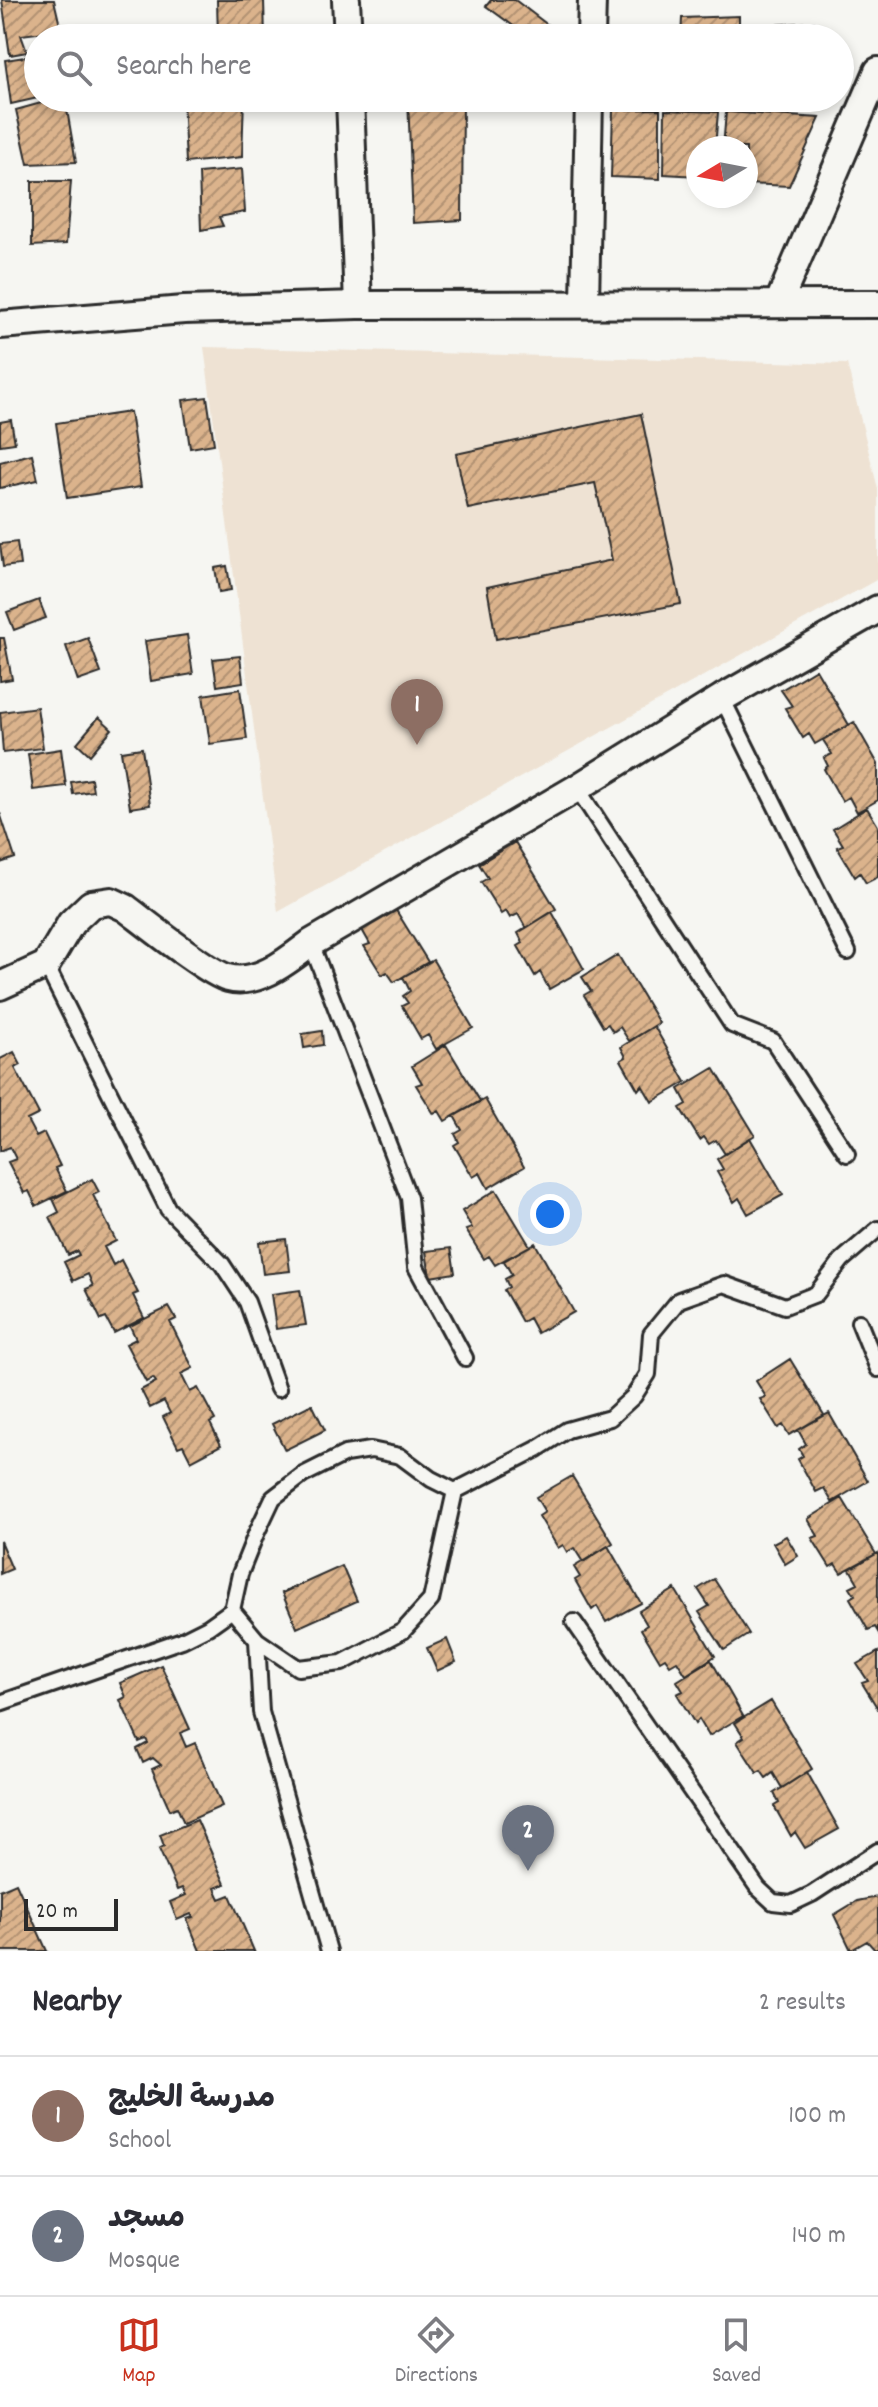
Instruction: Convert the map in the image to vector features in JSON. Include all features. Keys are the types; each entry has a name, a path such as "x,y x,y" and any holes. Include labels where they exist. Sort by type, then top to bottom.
{"street":[{"path":"346,0 347,24"},
{"path":"591,24 592,0"},
{"path":"779,302 878,71"},
{"path":"351,112 358,305"},
{"path":"585,303 589,112"},
{"path":"0,325 184,310 358,305 878,304"},
{"path":"0,986 46,965 71,923 91,904 111,901 228,978 246,979 265,972 577,788 722,698 878,609"}],"lane":[{"path":"722,698 848,952"},
{"path":"577,788 732,1025 773,1041 847,1154"},
{"path":"311,943 409,1198 416,1267 465,1358"},
{"path":"46,965 168,1209 222,1264 247,1302 278,1389"},
{"path":"455,1491 567,1430 610,1418 634,1396 648,1374 651,1334 679,1300 724,1284 785,1306 816,1294 842,1260 878,1229"},
{"path":"859,1322 878,1369"},
{"path":"0,1703 182,1640 232,1610 240,1574 273,1498 303,1475 345,1454 371,1450 400,1456 431,1479 455,1491"},
{"path":"232,1610 257,1640 298,1668 342,1663 403,1631 431,1600 455,1491"},
{"path":"574,1622 758,1888 773,1902 791,1904 812,1894 878,1851"},
{"path":"257,1640 261,1712 329,1951"}],"shaded area":[{"path":"204,347 847,364 878,489 878,579 278,912"}],"building":[{"path":"2,0 54,0 60,24 24,24 24,35 21,35 24,53 10,55"},
{"path":"217,0 264,0 265,24 218,24"},
{"path":"491,0 515,0 546,24 511,24 486,6"},
{"path":"739,16 739,24 682,24 682,18"},
{"path":"24,57 24,101 11,104 5,60"},
{"path":"24,108 24,112 67,112 76,162 28,164 16,110"},
{"path":"184,112 244,112 242,157 186,163"},
{"path":"409,112 463,112 462,220 413,223"},
{"path":"613,112 660,112 660,179 611,177"},
{"path":"665,112 718,112 716,136 686,136 686,175 664,174"},
{"path":"726,112 820,118 789,186 758,185 758,136 724,136"},
{"path":"242,169 245,212 219,217 223,226 201,230 199,173"},
{"path":"32,181 71,181 66,244 32,246"},
{"path":"207,397 214,444 190,448 183,400"},
{"path":"130,412 141,487 67,498 56,423"},
{"path":"641,414 681,604 496,639 487,587 612,560 595,483 468,509 456,454"},
{"path":"11,420 15,443 0,445 0,422"},
{"path":"32,454 38,480 0,488 0,462"},
{"path":"17,542 20,565 3,567 0,544"},
{"path":"227,566 231,590 219,592 215,568"},
{"path":"39,600 46,618 14,630 7,612"},
{"path":"187,635 193,674 151,681 145,641"},
{"path":"0,638 4,638 12,679 0,681"},
{"path":"88,638 101,673 78,681 66,646"},
{"path":"240,656 243,682 217,686 213,659"},
{"path":"816,669 849,725 815,744 809,734 803,738 785,708 792,706 781,690"},
{"path":"240,689 247,739 210,744 203,695"},
{"path":"37,707 43,748 3,753 0,712"},
{"path":"99,717 112,729 90,755 77,743"},
{"path":"854,722 878,764 878,800 857,812 849,797 842,801 824,769 828,766 824,758 832,754 823,740"},
{"path":"142,748 150,805 130,808 121,751"},
{"path":"61,749 66,786 33,790 28,754"},
{"path":"91,779 93,791 73,794 71,782"},
{"path":"867,808 878,826 878,877 866,883 860,873 855,877 837,847 843,845 833,829"},
{"path":"0,813 15,858 0,863"},
{"path":"515,842 556,909 526,928 518,914 510,918 506,911 501,914 481,882 488,878 479,864"},
{"path":"394,907 428,962 394,982 387,972 382,975 364,946 370,944 361,928"},
{"path":"552,912 584,969 549,989 540,972 535,976 518,946 523,943 518,933"},
{"path":"618,955 659,1023 629,1041 620,1027 613,1032 608,1024 603,1027 584,995 591,991 582,977"},
{"path":"433,960 473,1028 436,1049 428,1035 421,1039 402,1006 408,1003 403,996 410,991 403,977"},
{"path":"654,1026 686,1082 652,1102 642,1085 638,1090 621,1060 626,1057 621,1047"},
{"path":"322,1031 323,1045 304,1048 302,1034"},
{"path":"446,1045 480,1101 445,1121 439,1111 434,1114 416,1085 422,1083 412,1066"},
{"path":"14,1052 21,1065 15,1068 39,1114 27,1120 36,1137 44,1133 60,1166 55,1168 67,1191 36,1206 29,1191 24,1193 8,1162 16,1159 10,1147 0,1151 0,1059"},
{"path":"714,1068 755,1135 725,1154 716,1140 709,1144 704,1137 700,1140 680,1108 687,1104 679,1089"},
{"path":"485,1099 524,1167 488,1188 480,1173 473,1177 454,1145 459,1142 455,1134 462,1130 454,1116"},
{"path":"750,1138 783,1195 748,1214 739,1198 734,1202 717,1172 723,1169 717,1159"},
{"path":"92,1179 99,1192 93,1195 116,1241 104,1247 113,1265 121,1260 138,1293 133,1295 144,1318 114,1333 106,1318 101,1320 86,1289 93,1286 88,1274 73,1281 64,1262 79,1255 77,1251 68,1255 50,1217 59,1212 53,1199"},
{"path":"496,1190 530,1246 495,1265 489,1256 484,1259 466,1230 472,1228 462,1211"},
{"path":"286,1239 290,1271 263,1274 259,1242"},
{"path":"535,1243 574,1312 537,1333 529,1318 522,1322 504,1290 509,1287 505,1279 512,1275 504,1261"},
{"path":"451,1248 455,1273 430,1277 426,1251"},
{"path":"300,1290 306,1325 276,1329 271,1294"},
{"path":"169,1307 176,1319 170,1322 193,1368 181,1374 190,1392 198,1388 215,1420 210,1423 221,1445 191,1461 183,1445 178,1447 163,1417 170,1413 164,1401 150,1408 141,1390 156,1382 153,1378 146,1382 126,1344 136,1339 130,1326"},
{"path":"790,1359 824,1415 789,1435 783,1425 778,1428 760,1399 766,1397 756,1381"},
{"path":"312,1404 325,1430 285,1450 272,1424"},
{"path":"829,1413 868,1481 832,1502 824,1488 816,1492 798,1459 803,1456 799,1449 806,1444 798,1430"},
{"path":"572,1476 613,1543 583,1562 574,1548 567,1552 563,1545 558,1548 539,1516 545,1512 536,1497"},
{"path":"842,1498 876,1554 841,1573 835,1564 830,1567 812,1538 818,1536 808,1519"},
{"path":"786,1536 798,1556 785,1564 773,1543"},
{"path":"0,1541 12,1569 0,1574"},
{"path":"608,1546 641,1603 606,1622 597,1606 592,1610 575,1580 580,1577 574,1567"},
{"path":"878,1553 878,1632 875,1627 868,1630 850,1598 855,1595 850,1587 858,1583 850,1569"},
{"path":"342,1566 357,1601 297,1628 282,1593"},
{"path":"714,1579 749,1634 724,1650 699,1612 709,1606 698,1589"},
{"path":"675,1589 715,1656 686,1675 677,1661 670,1665 665,1658 660,1661 641,1629 647,1625 639,1611"},
{"path":"447,1639 456,1662 437,1671 427,1648"},
{"path":"878,1652 878,1709 862,1683 868,1681 857,1664"},
{"path":"711,1660 743,1716 709,1736 699,1719 695,1724 677,1694 683,1691 677,1681"},
{"path":"161,1665 190,1729 180,1733 186,1747 195,1743 222,1806 184,1823 177,1807 170,1810 152,1769 161,1765 153,1758 143,1763 137,1749 148,1743 146,1739 139,1742 120,1700 126,1697 120,1683"},
{"path":"771,1701 812,1769 782,1788 773,1773 766,1778 761,1771 757,1773 737,1742 744,1737 735,1723"},
{"path":"807,1772 839,1829 805,1848 795,1832 791,1836 774,1806 779,1803 774,1793"},
{"path":"197,1820 225,1884 215,1888 220,1899 230,1895 254,1951 200,1951 187,1919 193,1917 191,1914 177,1920 170,1902 186,1895 182,1888 177,1890 159,1849 164,1846 160,1835"},
{"path":"16,1883 47,1951 0,1949 0,1890"},
{"path":"878,1897 878,1948 875,1950 867,1941 851,1950 834,1915 857,1901"}],"place":[{"name":"مدرسة الخليج","path":"417,745"},
{"name":"مسجد","path":"528,1871"}]}
